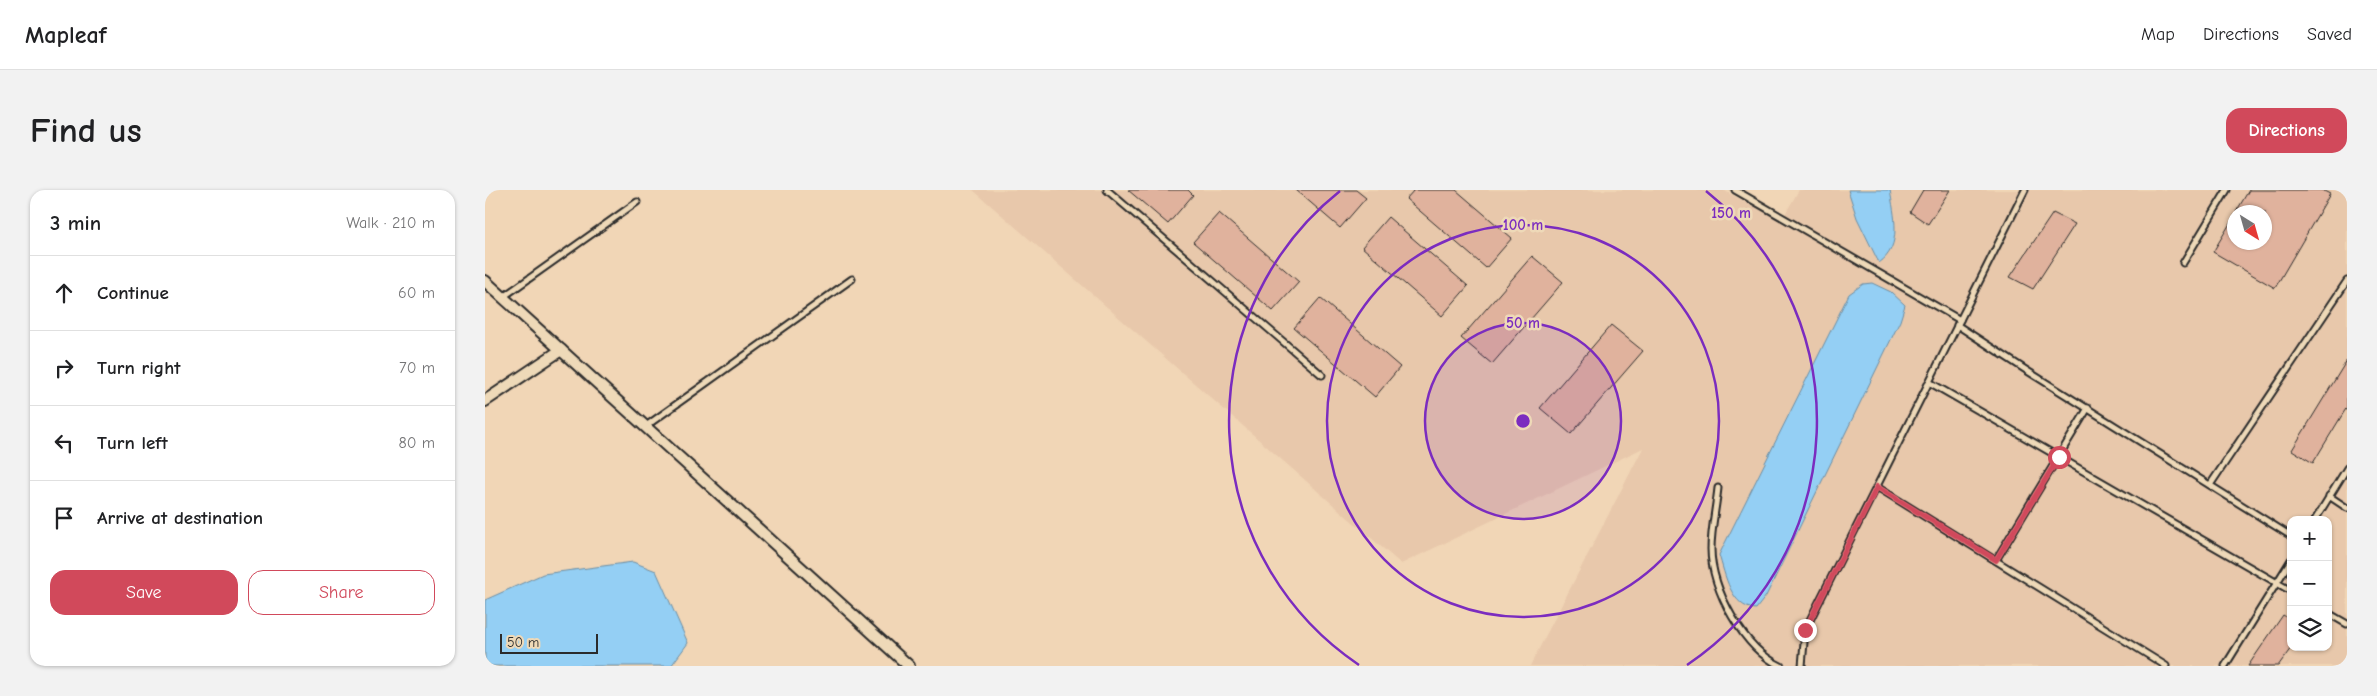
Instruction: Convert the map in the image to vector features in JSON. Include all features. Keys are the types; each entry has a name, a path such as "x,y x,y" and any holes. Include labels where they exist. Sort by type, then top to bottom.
{"street":[{"path":"485,280 909,666"},
{"path":"485,401 561,350"}],"lane":[{"path":"1107,190 1322,375"},
{"path":"1735,190 1959,322 2088,408 2287,533"},
{"path":"1802,666 1805,630 2025,190"},
{"path":"2183,263 2227,190"},
{"path":"503,297 637,202"},
{"path":"645,427 852,279"},
{"path":"2210,485 2347,281"},
{"path":"1929,382 2287,589"},
{"path":"1996,560 2088,408"},
{"path":"2317,516 2347,468"},
{"path":"1877,487 2167,666"},
{"path":"1718,488 1711,550 1714,573 1720,592 1730,612 1749,640 1781,666"},
{"path":"2329,496 2347,508"},
{"path":"2225,666 2290,561"},
{"path":"2332,615 2347,624"}],"shaded area":[{"path":"973,190 1723,190 1781,221 1799,190 2347,190 2347,666 1530,666 1643,448 1401,564"}],"water":[{"path":"1848,190 1890,190 1895,220 1894,239 1887,256 1879,263 1857,218"},
{"path":"1872,283 1891,292 1905,305 1900,321 1766,596 1756,609 1747,607 1741,603 1730,589 1719,555 1849,294 1863,284"},
{"path":"633,562 656,571 688,643 671,666 485,666 485,600 543,574"}],"building":[{"path":"1128,190 1188,190 1193,195 1168,224"},
{"path":"1296,190 1356,190 1366,198 1340,228"},
{"path":"1414,190 1456,190 1512,238 1486,268 1406,199"},
{"path":"1923,190 1950,190 1928,224 1910,212"},
{"path":"2249,190 2322,190 2330,194 2275,288 2213,252 2227,228 2227,250 2272,250 2272,205 2240,205"},
{"path":"1219,213 1299,282 1273,311 1193,242"},
{"path":"2053,213 2075,224 2033,289 2010,277"},
{"path":"1388,217 1468,286 1442,316 1362,247"},
{"path":"1532,256 1563,282 1492,364 1461,338"},
{"path":"1320,298 1400,367 1375,397 1294,328"},
{"path":"1611,325 1643,351 1571,434 1540,408"},
{"path":"2347,360 2347,407 2313,463 2292,450"},
{"path":"2283,615 2287,618 2287,651 2289,651 2278,666 2248,666"}],"route":[{"path":"1805,630 1877,487 1996,560 2059,457"}]}
